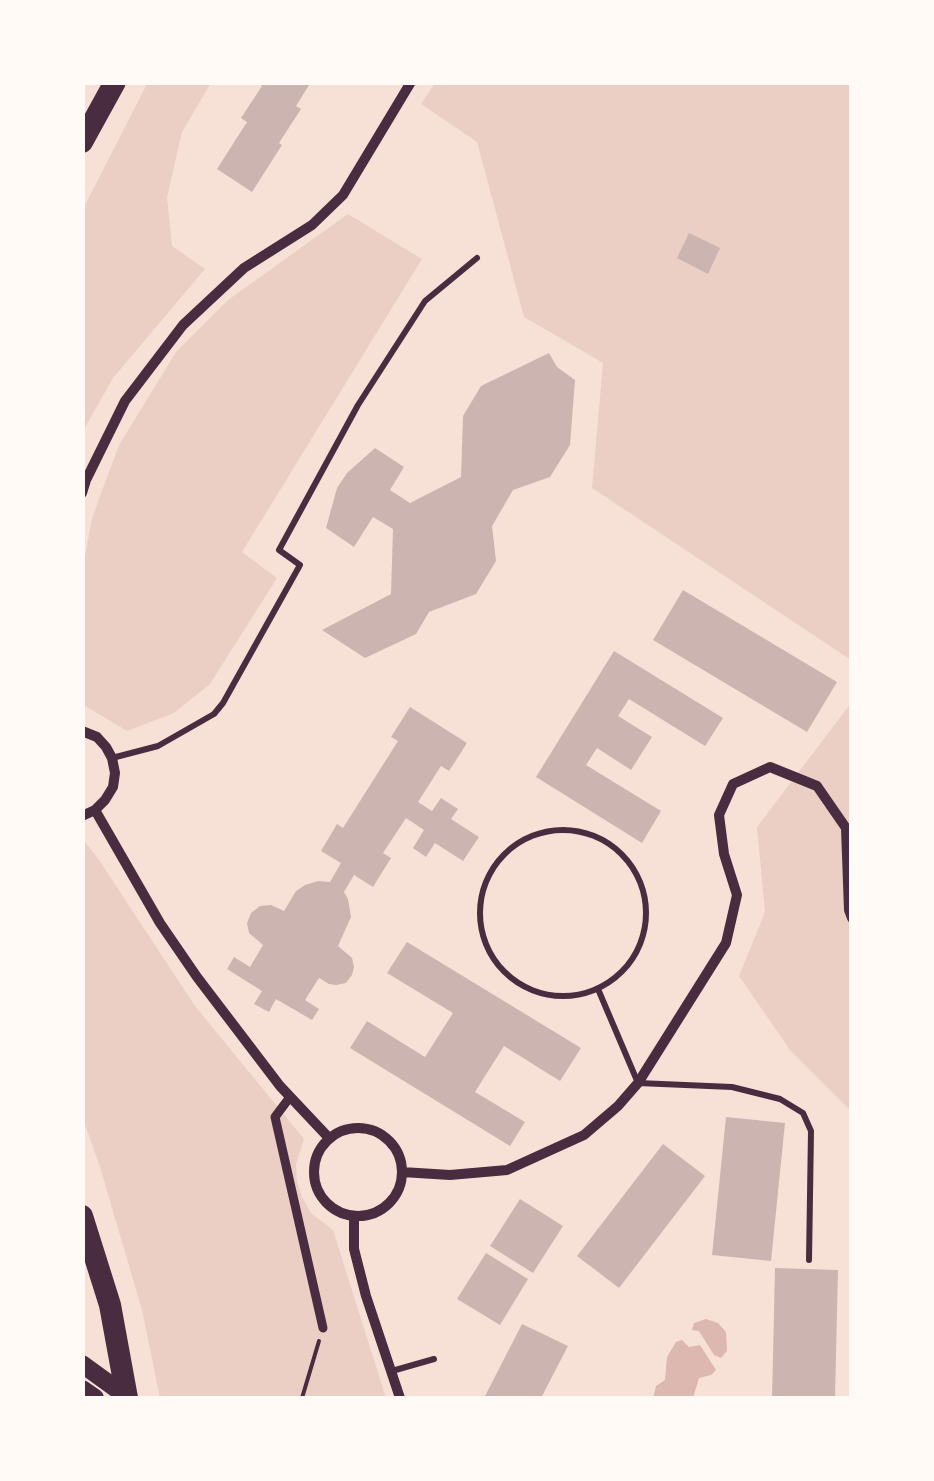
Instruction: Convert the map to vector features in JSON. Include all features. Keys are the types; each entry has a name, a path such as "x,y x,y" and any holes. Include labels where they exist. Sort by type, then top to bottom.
{"highway":[{"path":"82,142 115,82"},
{"path":"82,1216 110,1305 128,1398"}],"main road":[{"path":"82,1364 128,1398"},
{"path":"82,1389 95,1398"}],"street":[{"path":"82,493 125,402 184,325 244,268 312,225 343,195 411,82"},
{"path":"82,816 106,800 115,772 106,747 83,730"},
{"path":"402,1172 450,1175 508,1170 584,1135 638,1083 726,943 737,895 724,854 718,815 733,784 770,767 817,786 846,828 852,918"},
{"path":"95,810 160,924 290,1098 329,1138"},
{"path":"290,1098 275,1117 323,1328"},
{"path":"356,1128 383,1136 400,1158 402,1172 396,1196 388,1204 378,1212 354,1216 330,1207 321,1197 314,1173 315,1160 329,1138 356,1128"},
{"path":"354,1216 354,1250 400,1398"}],"lane":[{"path":"112,758 158,746 214,714 223,702 300,565 279,550 358,405 425,301 477,258"},
{"path":"551,831 590,834 624,856 636,872 646,910 639,948 615,979 598,989 578,996 537,993 503,972 490,955 482,936 481,896 499,859 514,845 551,831"},
{"path":"598,989 638,1083 732,1087 780,1099 803,1113 811,1131 808,1260"},
{"path":"392,1371 434,1359"}],"path":[{"path":"302,1398 323,1328"}],"shaded area":[{"path":"148,82 211,83 182,132 167,197 172,246 205,269 113,378 83,431 83,209"},
{"path":"435,83 851,83 851,660 592,488 603,363 524,317 477,142 421,104"},
{"path":"348,214 422,259 242,552 277,578 210,684 174,713 127,731 82,704 83,567 92,518 119,445 176,352 228,300"},
{"path":"851,703 851,1111 790,1050 739,976 765,912 757,827"},
{"path":"83,842 99,860 195,1006 304,1139 296,1164 302,1197 311,1213 333,1230 386,1398 160,1398 142,1310 83,1119"},
{"path":"706,1319 718,1323 726,1332 727,1351 721,1358 714,1355 699,1331 692,1330 694,1323"},
{"path":"682,1340 689,1347 700,1345 716,1370 699,1378 693,1398 653,1398 656,1386 665,1380 667,1357 676,1342"}],"building":[{"path":"257,82 311,82 296,106 301,109 279,143 282,145 252,192 217,169 247,122 241,118 262,86"},
{"path":"689,233 720,248 708,274 677,258"},
{"path":"549,353 557,367 575,380 570,445 550,477 513,490 492,526 496,561 476,594 429,612 416,634 365,658 322,630 391,594 393,529 373,517 354,547 326,528 337,488 347,473 375,448 404,467 390,490 410,503 461,477 463,416 481,386"},
{"path":"683,590 837,682 807,732 653,640"},
{"path":"614,651 723,718 705,746 629,699 618,716 652,737 631,770 597,748 586,765 661,811 642,843 536,777"},
{"path":"410,707 467,743 449,771 441,766 418,802 432,811 441,798 458,809 451,819 479,837 463,861 435,843 426,857 413,848 424,830 406,818 383,853 391,858 373,887 354,875 344,892 351,917 338,946 352,958 352,975 346,983 336,985 319,978 305,1000 319,1009 312,1020 276,999 269,1012 254,1004 262,991 227,969 234,957 250,967 263,945 249,933 251,913 260,906 271,905 284,911 296,891 305,885 330,882 341,863 321,851 337,824 343,828 398,741 391,737"},
{"path":"407,942 581,1048 560,1081 504,1046 475,1092 525,1122 510,1146 350,1048 367,1021 425,1057 453,1013 387,973"},
{"path":"726,1117 785,1123 771,1261 712,1255"},
{"path":"663,1144 705,1176 619,1288 577,1256"},
{"path":"520,1199 563,1226 533,1273 490,1246"},
{"path":"486,1253 528,1279 500,1325 457,1299"},
{"path":"775,1268 838,1270 835,1398 772,1398"},
{"path":"522,1324 568,1346 541,1398 484,1398"}]}
